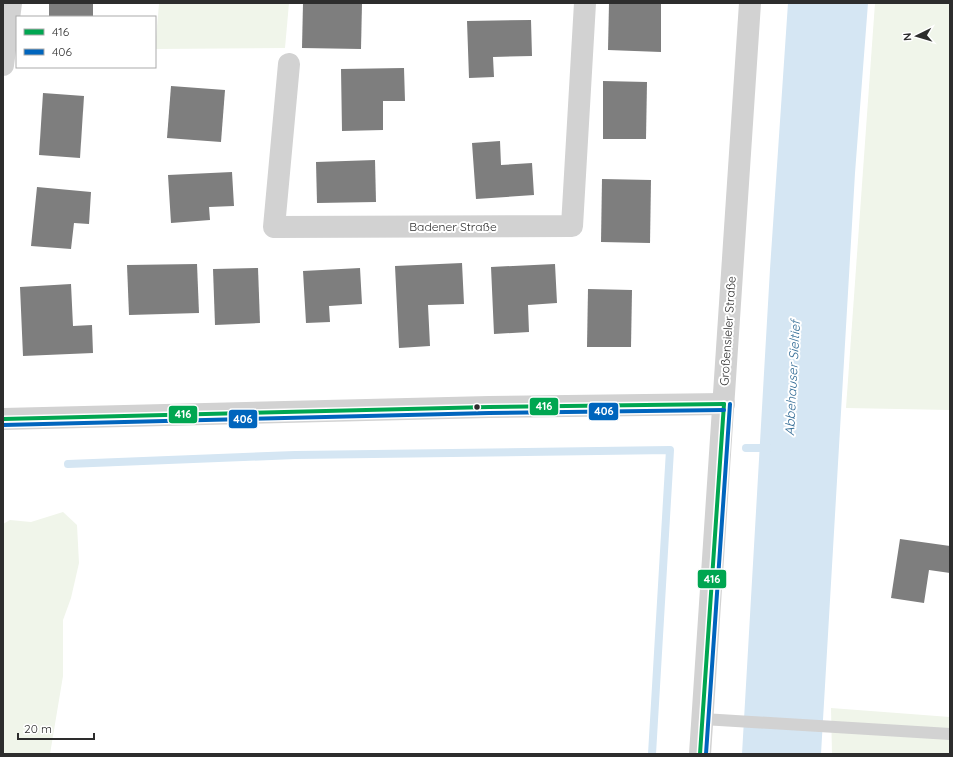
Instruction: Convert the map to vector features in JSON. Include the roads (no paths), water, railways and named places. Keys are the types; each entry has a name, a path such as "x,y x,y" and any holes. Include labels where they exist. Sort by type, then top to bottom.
{"street":[{"path":"3,65 11,3"},
{"name":"Badener Straße","path":"289,64 274,227 572,226 585,3"},
{"name":"Großensieler Straße","path":"700,754 750,3"},
{"path":"3,419 489,407 724,404"}],"lane":[{"path":"703,719 950,734"}],"water":[{"name":"Abbehauser Sieltief","path":"788,3 868,3 855,173 821,754 742,754 770,269"}],"waterway":[{"path":"746,448 769,448"},
{"path":"68,464 295,455 670,450 652,754"}]}
